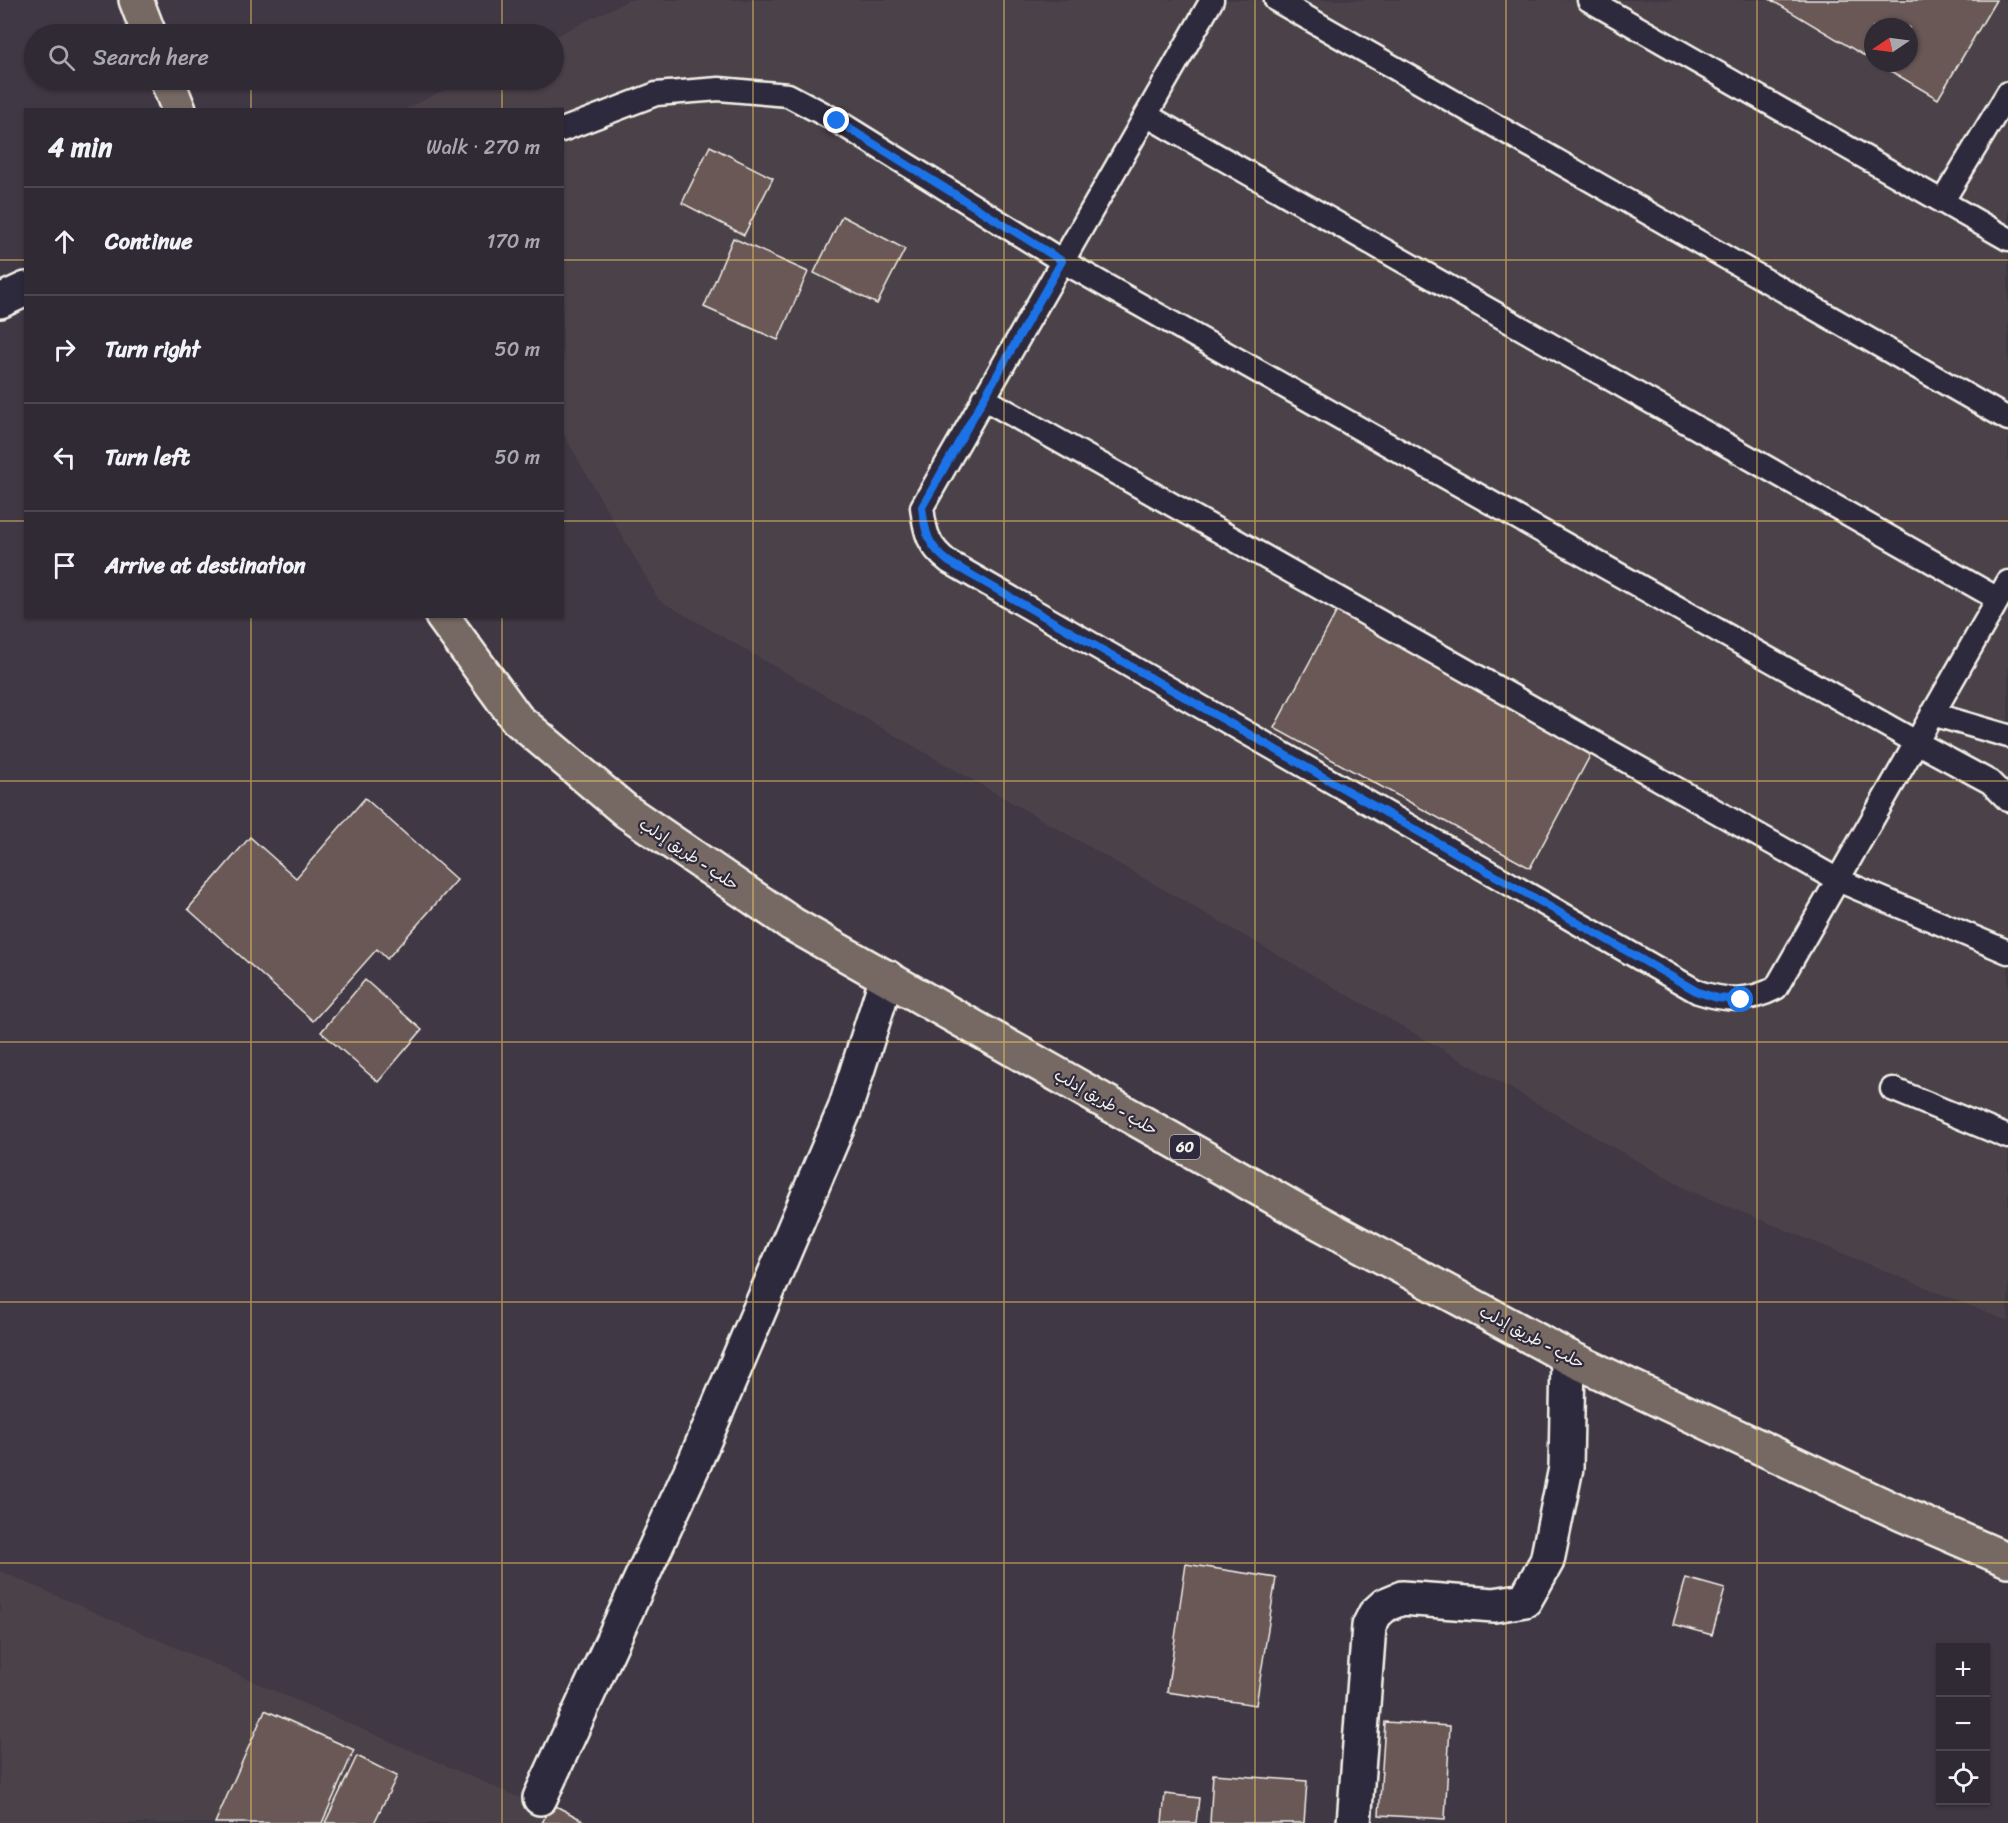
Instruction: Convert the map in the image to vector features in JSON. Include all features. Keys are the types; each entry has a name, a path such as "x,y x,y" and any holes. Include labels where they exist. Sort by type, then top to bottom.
{"highway":[{"path":"136,0 145,24"},
{"path":"171,90 178,108"},
{"name":"حلب - طريق إدلب","path":"443,618 517,718 626,811 792,924 1307,1216 1568,1357 1902,1514 2008,1560"}],"street":[{"path":"0,301 24,290"},
{"path":"540,1798 694,1464 840,1120 887,977"},
{"path":"1354,1823 1369,1626 1375,1614 1384,1605 1402,1598 1494,1605 1525,1600 1547,1561 1566,1468 1568,1357"}],"lane":[{"path":"1146,115 2003,590 1776,988 1761,996 1741,1000 1717,998 1698,992 959,568 937,553 929,541 922,507 1062,261 1212,0"},
{"path":"1276,0 2008,419"},
{"path":"1589,0 2008,239"},
{"path":"564,129 656,94 719,89 788,95 837,121 1062,261 1990,782 2008,800"},
{"path":"1942,202 2007,97"},
{"path":"984,398 1838,880 2008,952"},
{"path":"1932,714 2008,736"},
{"path":"1892,1089 2008,1137"}],"shaded area":[{"path":"629,0 2008,0 2008,1321 1688,1190 659,600 564,435 564,108 407,108 444,90 564,90 564,32"},
{"path":"0,1571 577,1823 0,1823"}],"building":[{"path":"1771,0 1996,0 1938,99 1892,72 1918,72 1918,18 1864,18 1864,56"},
{"path":"710,146 773,178 744,235 682,203"},
{"path":"842,216 905,249 877,304 814,273"},
{"path":"733,238 808,272 778,340 704,307"},
{"path":"1337,611 1592,752 1530,868 1274,728"},
{"path":"365,798 457,880 387,959 377,949 313,1021 188,909 250,837 296,878"},
{"path":"365,980 422,1030 378,1082 321,1032"},
{"path":"1186,1564 1276,1578 1256,1705 1167,1692"},
{"path":"1686,1578 1725,1589 1712,1635 1673,1624"},
{"path":"265,1710 354,1750 322,1823 215,1823"},
{"path":"1385,1722 1450,1726 1445,1819 1379,1815"},
{"path":"357,1756 397,1776 374,1823 325,1823"},
{"path":"1213,1774 1307,1781 1304,1823 1210,1823"},
{"path":"1165,1794 1199,1798 1196,1823 1162,1823"},
{"path":"552,1804 588,1823 542,1823"}],"route":[{"path":"837,121 1062,261 922,507 929,541 937,553 1698,992 1717,998 1741,1000"}]}
